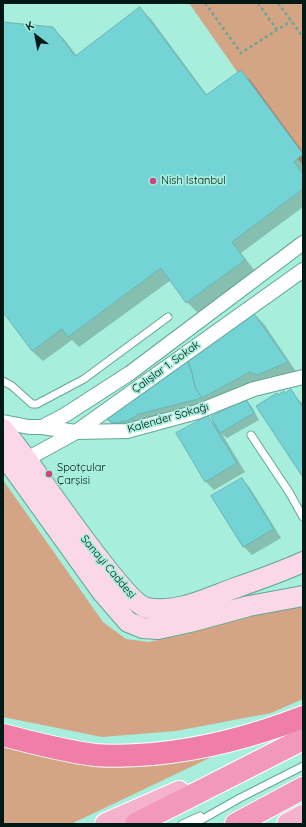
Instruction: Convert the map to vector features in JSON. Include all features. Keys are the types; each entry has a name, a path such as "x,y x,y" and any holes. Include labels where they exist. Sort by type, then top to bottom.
{"highway":[{"path":"3,735 51,748 96,755 130,756 207,747 272,730 303,718"},
{"path":"136,824 303,739"},
{"path":"236,824 303,788"}],"main road":[{"name":"Sanayi Caddesi","path":"3,428 27,459 71,522 131,597 145,608 160,609 186,606 284,571 303,562"},
{"name":"Sanayi Caddesi","path":"3,454 102,592 128,622 143,628 158,629 249,606 303,596"},
{"path":"106,824 173,794 246,769"},
{"path":"288,824 303,816"}],"street":[{"path":"42,427 65,415 130,373 303,243"},
{"name":"Çalışlar 1. Sokak","path":"27,459 76,432 303,270"},
{"name":"Kalender Sokağı","path":"3,422 29,427 42,427 76,432 127,430 197,412 254,388 303,377"}],"lane":[{"path":"3,381 12,386 29,402 32,404 37,404 84,379 168,317"},
{"path":"251,435 289,492 303,518"},
{"path":"194,824 240,798 303,766"},
{"path":"182,824 240,798"}],"path":[{"path":"205,3 241,53 291,21"},
{"path":"258,3 277,30"},
{"path":"278,3 303,37"}],"shaded area":[{"path":"189,3 303,3 303,166"},
{"path":"3,480 103,622 126,639 148,642 187,634 223,623 282,609 303,607 303,699 271,713 176,731 102,737 3,717"},
{"path":"3,744 93,766 155,764 218,754 71,824 3,824"}],"building":[{"name":"Nish Istanbul","path":"140,7 206,95 241,70 303,154 294,162 303,174 303,189 232,242 245,260 186,303 161,268 68,337 62,329 32,351 3,312 3,22 53,27 75,56"},
{"path":"253,312 288,362 257,375 250,372 202,398 195,387 187,359"},
{"path":"187,359 195,387 202,398 139,414 127,421 113,423 104,417"},
{"path":"291,389 303,408 302,476 256,406 277,393 278,395 284,391 285,393"},
{"path":"246,399 254,413 220,433 211,417"},
{"path":"208,416 237,463 205,482 176,433"},
{"path":"242,478 274,529 243,547 211,496"}],"place":[{"name":"Nish Istanbul","path":"153,181"},
{"name":"Spotçular Çarşisi","path":"49,474"}]}
